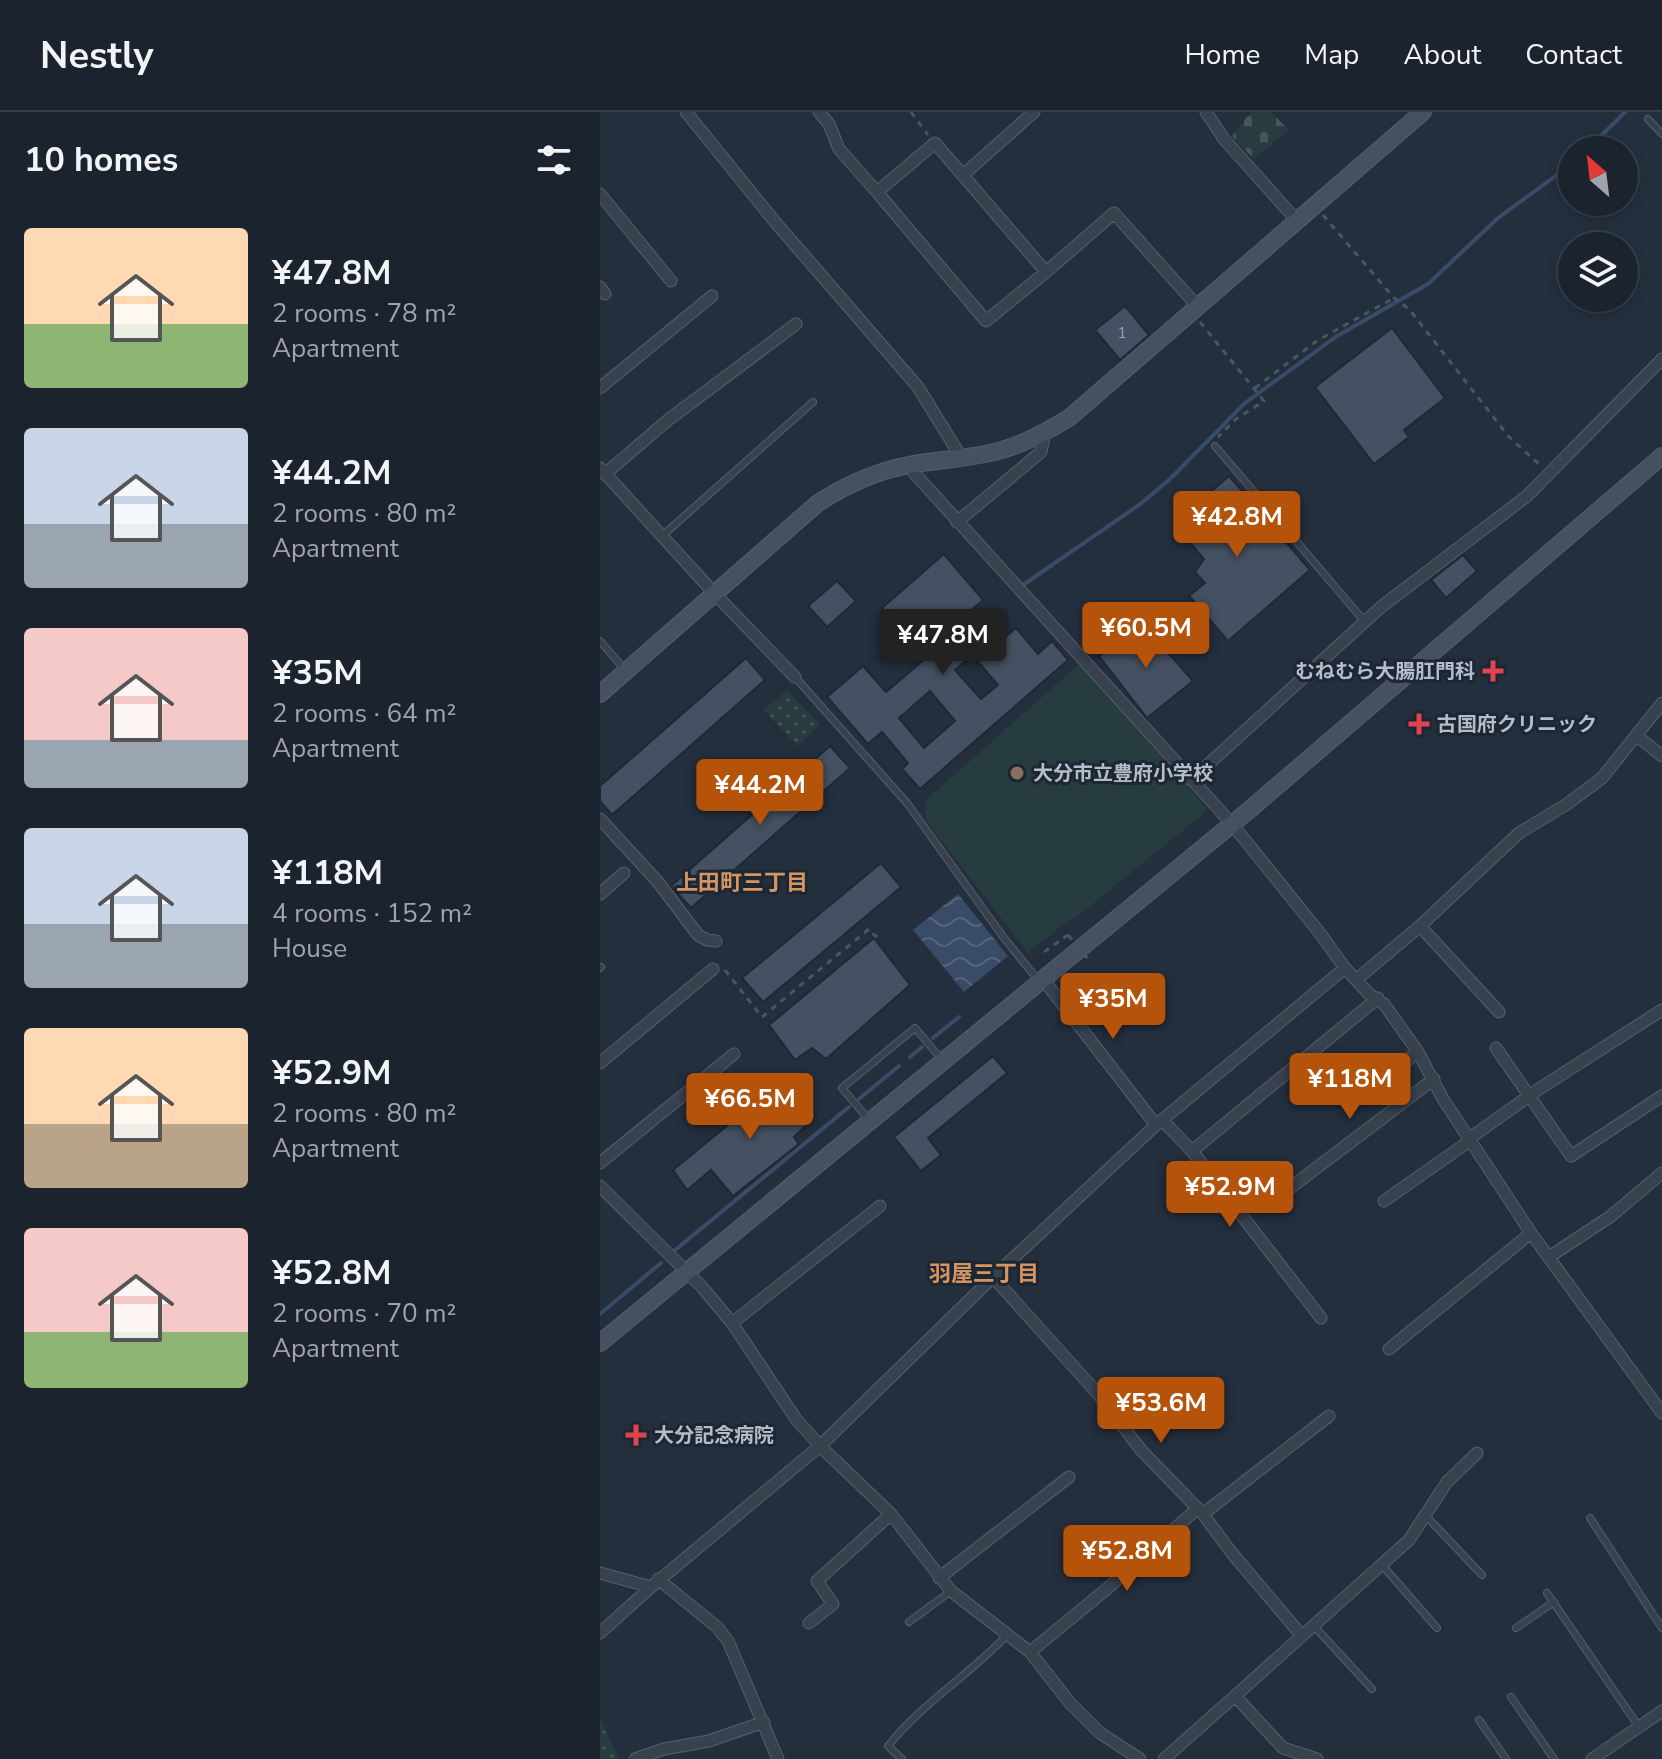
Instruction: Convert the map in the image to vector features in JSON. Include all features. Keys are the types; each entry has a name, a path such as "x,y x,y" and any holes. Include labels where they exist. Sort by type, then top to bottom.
{"street":[{"path":"686,112 776,223 918,387 961,457"},
{"path":"819,112 829,124 839,149 986,321 1114,213 1198,314"},
{"path":"963,175 1034,112"},
{"path":"1206,112 1224,139 1298,222"},
{"path":"600,694 818,503 858,481 907,465 997,452 1045,433 1090,403 1198,314 1423,112"},
{"path":"877,192 935,143 1046,272"},
{"path":"600,194 671,281"},
{"path":"600,388 712,296"},
{"path":"795,677 603,471 796,324"},
{"path":"1191,780 1365,622 1527,496 1662,359"},
{"path":"957,522 1041,452 1045,433"},
{"path":"600,1343 1232,824 1662,456"},
{"path":"907,465 1232,824 1345,968 1369,994 1378,998 1418,1052 1443,1099 1531,1233 1662,1413"},
{"path":"1356,980 1420,926 1519,833 1596,784 1662,703"},
{"path":"1637,736 1662,756"},
{"path":"600,819 658,882 698,935 716,941"},
{"path":"600,894 624,873"},
{"path":"1420,926 1499,1012"},
{"path":"600,1063 716,966"},
{"path":"600,1633 655,1583 820,1446 993,1277 1159,1122 1345,968"},
{"path":"1042,980 1159,1122 1192,1151 1321,1318"},
{"path":"1192,1151 1378,998"},
{"path":"1384,1201 1529,1097 1662,1010"},
{"path":"1496,1048 1571,1156 1662,1096"},
{"path":"1354,1100 1418,1052"},
{"path":"600,1163 734,1054"},
{"path":"1286,1191 1434,1079"},
{"path":"1549,1257 1611,1216 1662,1173"},
{"path":"600,1186 732,1323 796,1419 891,1514 951,1591 1030,1652 1085,1720 1140,1759"},
{"path":"732,1323 880,1206"},
{"path":"1389,1349 1531,1233"},
{"path":"993,1277 1099,1395 1141,1450 1201,1511 1231,1552 1302,1636"},
{"path":"1030,1652 1201,1511 1329,1416"},
{"path":"1164,1759 1409,1540 1447,1482 1477,1453"},
{"path":"939,1578 1069,1477"},
{"path":"809,1623 833,1604 817,1581 891,1514"},
{"path":"600,1573 655,1583 717,1627 728,1641 778,1759"},
{"path":"1235,1696 1283,1748 1317,1759"},
{"path":"1592,1759 1662,1711"},
{"path":"635,1759 664,1749 709,1741 764,1722"}],"lane":[{"path":"1648,119 1662,134"},
{"path":"662,536 813,402"},
{"path":"1215,446 1365,622"},
{"path":"600,641 626,671"},
{"path":"795,677 907,803 1004,938 1042,980"},
{"path":"870,1121 842,1088 915,1028 943,1061"},
{"path":"1426,1516 1482,1575"},
{"path":"1590,1518 1662,1628"},
{"path":"1382,1565 1437,1628"},
{"path":"909,1622 951,1591"},
{"path":"1547,1593 1639,1727"},
{"path":"1516,1628 1554,1602"},
{"path":"1314,1626 1372,1689"},
{"path":"902,1759 888,1746 907,1723 988,1656 1008,1634"},
{"path":"1511,1697 1554,1759"},
{"path":"1479,1720 1506,1759"}],"path":[{"path":"911,112 935,143"},
{"path":"1321,212 1395,299 1406,307 1509,437 1549,474"},
{"path":"1256,389 1318,340 1395,299"},
{"path":"1198,314 1264,401 1236,419 1213,444 1215,446"},
{"path":"716,966 762,1017 869,929 875,936 883,936"},
{"path":"1046,952 1068,935 1088,959"}],"green space":[{"path":"1251,112 1271,112 1289,130 1254,159 1232,136"},
{"path":"1080,663 1208,810 1028,953 926,821 926,800"},
{"path":"787,690 820,725 797,746 764,710"},
{"path":"600,1718 619,1759 600,1759"}],"water":[{"path":"958,894 1008,956 964,992 913,930"}],"building":[{"path":"1125,306 1149,335 1120,360 1095,330"},
{"path":"1392,328 1445,398 1404,430 1409,437 1374,464 1315,387"},
{"path":"1229,476 1310,570 1228,641 1189,596 1205,583 1195,572 1204,559 1174,524"},
{"path":"944,554 983,600 960,620 981,644 984,642 991,649 1016,628 1038,654 1052,641 1068,660 920,789 902,769 908,763 882,732 868,744 827,697 863,666 886,692 926,658 882,608","holes":["972,655 998,685 981,699 955,670","930,691 955,721 924,748 899,718"]},
{"path":"1463,555 1477,571 1446,598 1431,580"},
{"path":"837,581 856,601 827,627 808,606"},
{"path":"1142,623 1193,681 1147,718 1099,656"},
{"path":"746,658 765,680 612,815 600,801 600,786"},
{"path":"830,746 850,768 691,908 671,886"},
{"path":"881,863 901,887 763,1002 742,978"},
{"path":"874,938 910,985 826,1059 812,1048 795,1060 769,1025"},
{"path":"993,1056 1007,1073 928,1138 941,1155 921,1171 894,1137"},
{"path":"784,1079 816,1116 794,1137 799,1144 733,1196 711,1170 687,1190 673,1170"}],"waterway":[{"path":"1601,136 1625,112"},
{"path":"1023,585 1139,505 1169,480 1245,403 1337,336 1428,284 1498,218 1558,174"},
{"path":"933,1038 959,1017"},
{"path":"910,1057 922,1047"},
{"path":"859,1099 899,1066"},
{"path":"674,1251 849,1107"},
{"path":"600,1314 661,1263"}],"place":[{"name":"むねむら大腸肛門科","path":"1493,671"},
{"name":"古国府クリニック","path":"1419,724"},
{"name":"大分市立豊府小学校","path":"1017,773"},
{"name":"大分記念病院","path":"636,1435"}],"district":[{"name":"上田町三丁目","path":"742,883"},
{"name":"羽屋三丁目","path":"984,1274"}]}
